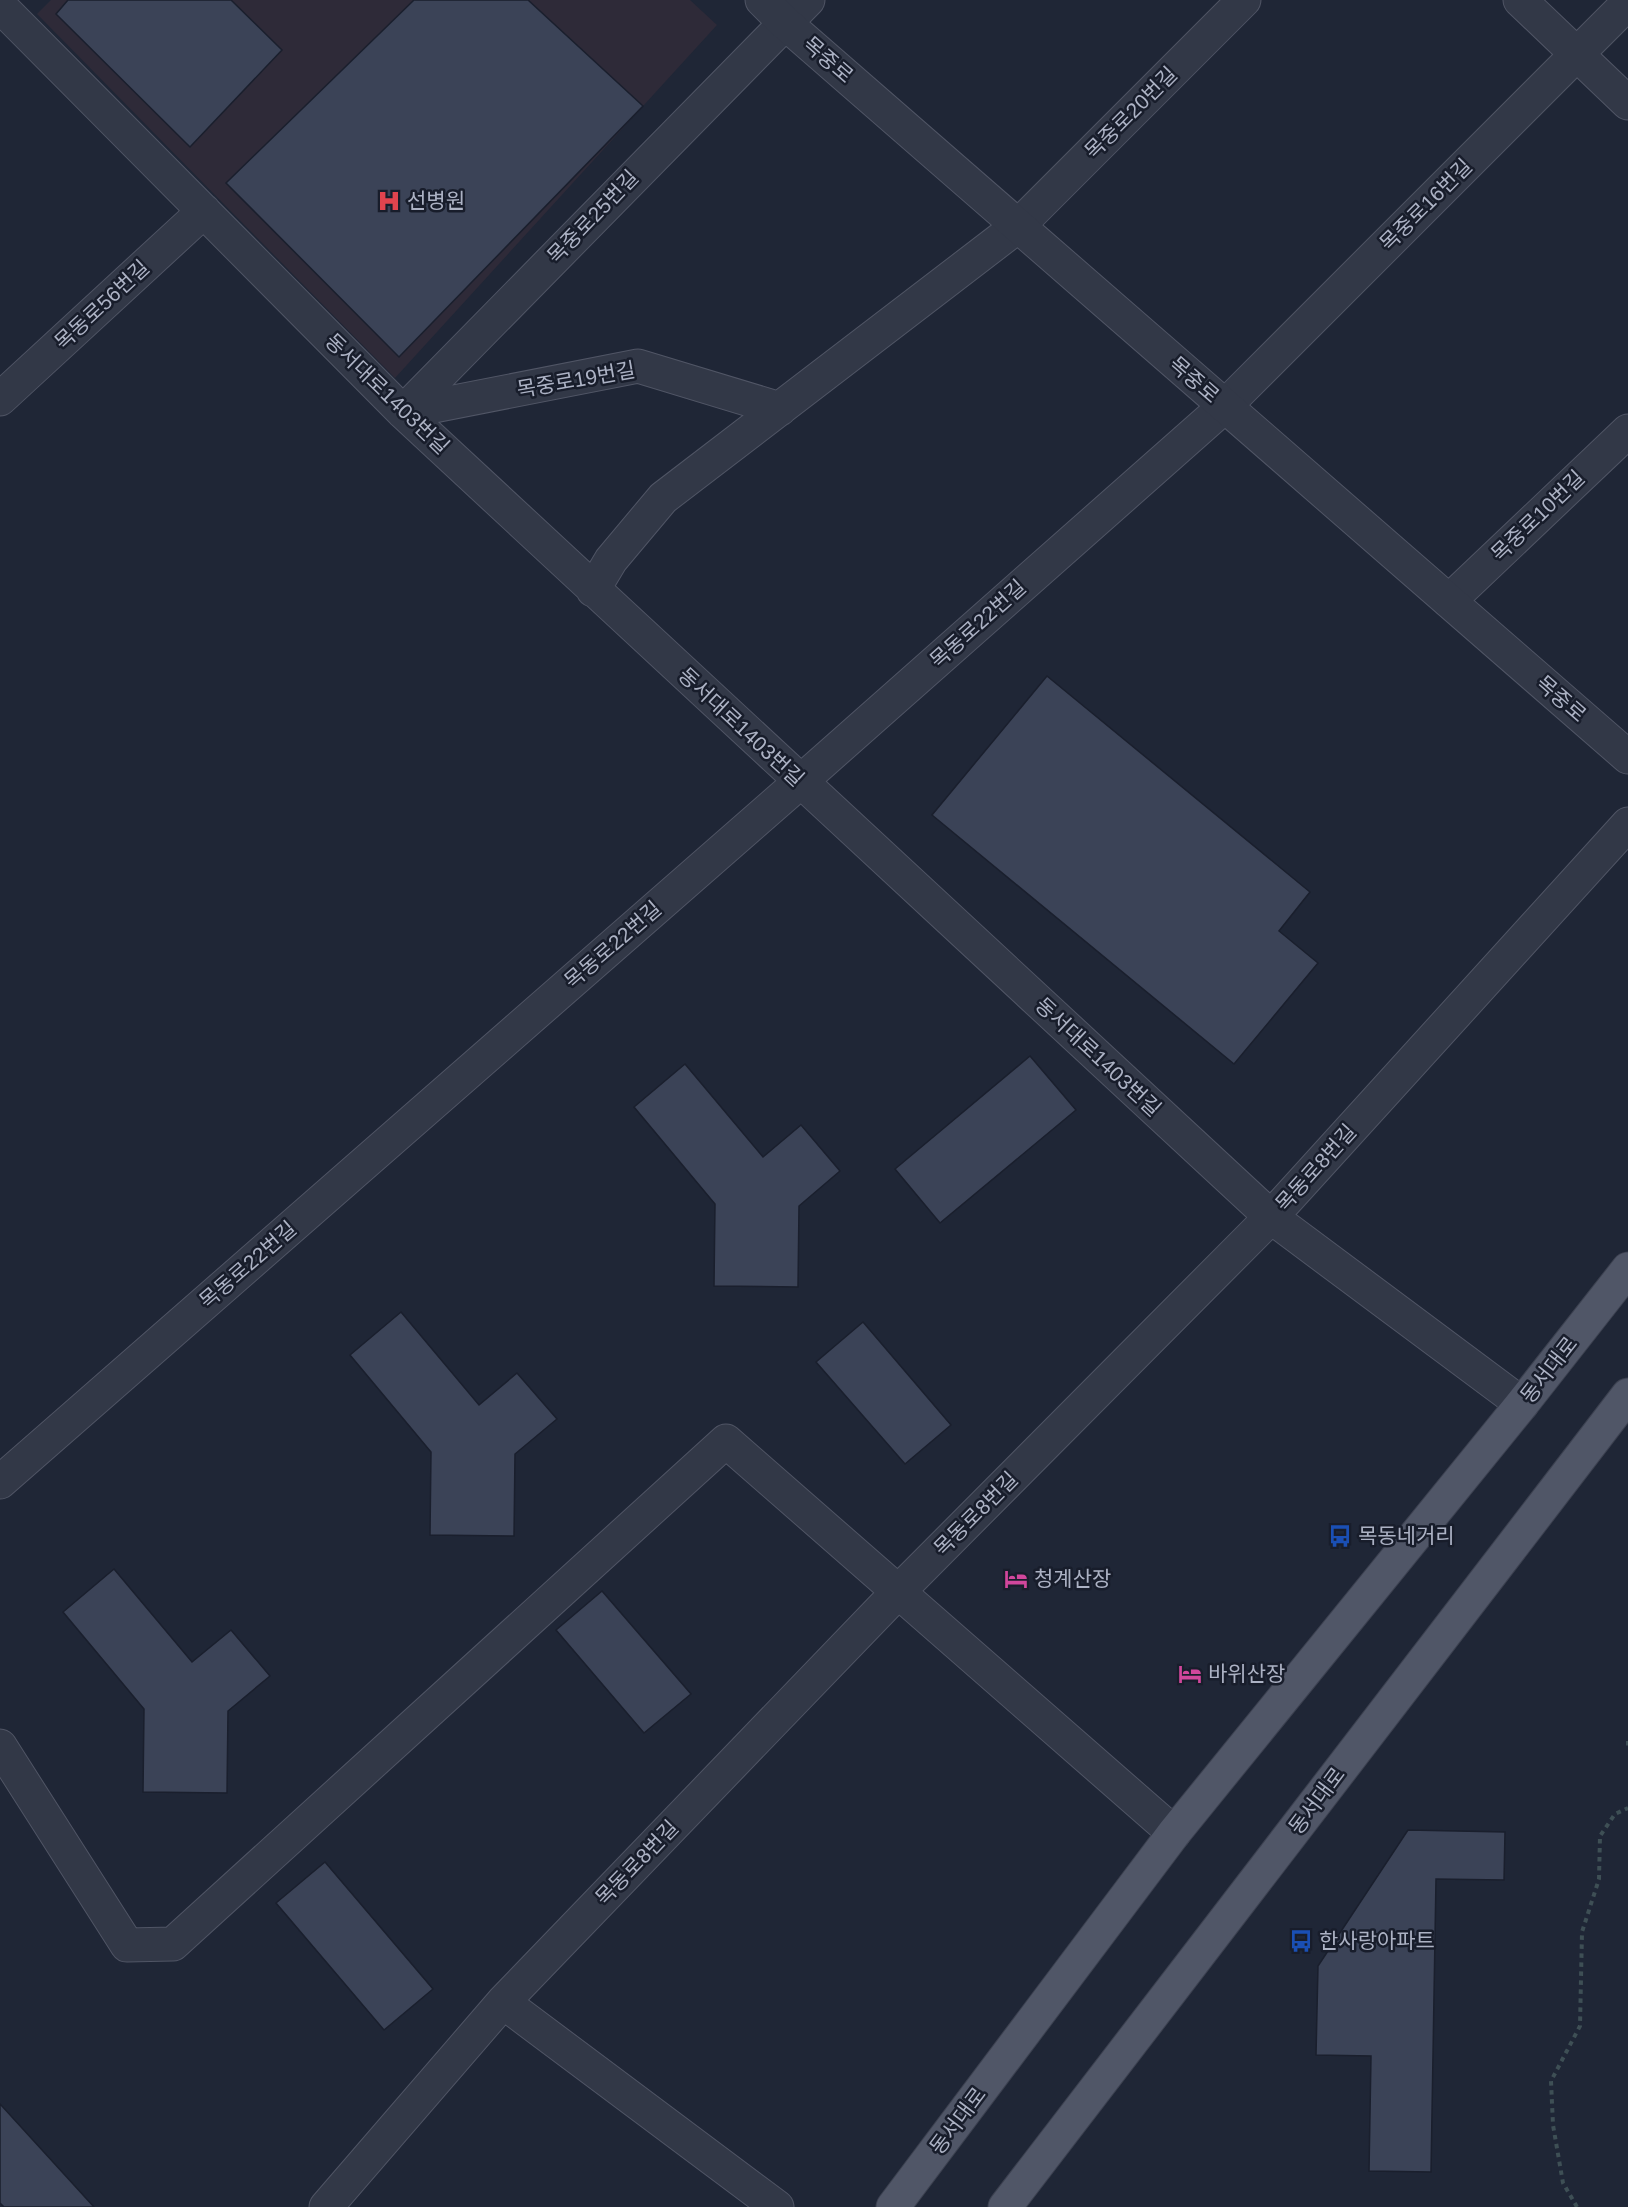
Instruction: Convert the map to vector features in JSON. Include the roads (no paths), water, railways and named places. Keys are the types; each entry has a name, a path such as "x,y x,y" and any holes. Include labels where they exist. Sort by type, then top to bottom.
{"main road":[{"name":"동서대로","path":"893,2207 1174,1833 1522,1404 1628,1269"},
{"name":"동서대로","path":"1005,2207 1628,1395"}],"street":[{"name":"목중로25번길","path":"403,412 773,11 807,0"},
{"name":"목중로20번길","path":"1018,226 1244,0"},
{"path":"1520,0 1628,103"},
{"name":"목중로16번길","path":"1225,406 1628,3"},
{"name":"목중로","path":"773,11 1628,757"},
{"name":"동서대로1403번길","path":"9,13 403,412 1271,1217 1522,1404"},
{"name":"목동로56번길","path":"0,399 204,211"},
{"path":"593,590 611,560 663,498 1018,226"},
{"name":"목중로19번길","path":"403,412 638,366 780,409"},
{"name":"목동로22번길","path":"0,1482 800,782 1225,406"},
{"name":"목중로10번길","path":"1449,601 1628,431"},
{"name":"목동로8번길","path":"326,2207 503,2002 897,1593 1271,1217 1628,824"},
{"path":"0,1746 127,1945 173,1944 726,1441 1174,1833"},
{"path":"503,2002 777,2207"}],"place":[{"name":"선병원","path":"389,201"},
{"name":"목동네거리","path":"1340,1536"},
{"name":"청계산장","path":"1016,1579"},
{"name":"바위산장","path":"1190,1674"},
{"name":"한사랑아파트","path":"1301,1941"}]}
